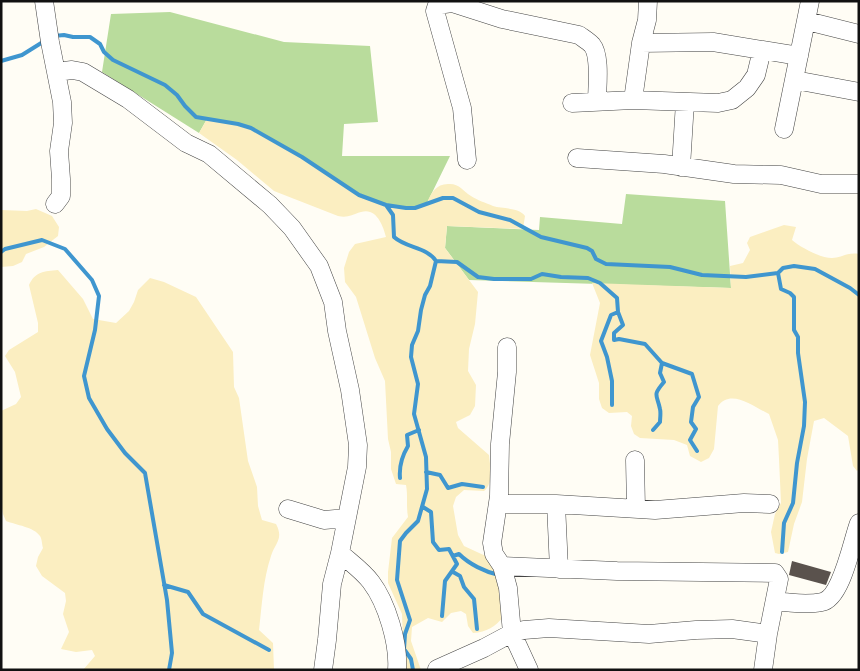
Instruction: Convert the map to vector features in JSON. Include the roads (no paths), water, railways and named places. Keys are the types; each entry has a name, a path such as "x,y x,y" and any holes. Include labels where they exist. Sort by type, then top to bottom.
{"street":[{"path":"44,1 62,102 63,123 59,151 62,179 61,196 55,204"},
{"path":"633,100 641,43 647,20 648,1"},
{"path":"784,129 810,1"},
{"path":"467,160 462,108 434,11 438,5 452,3 502,19 578,35 586,39 593,46 597,57 597,102"},
{"path":"807,21 859,34"},
{"path":"641,43 712,42 799,56"},
{"path":"572,104 633,100 718,103 732,100 747,88 756,75 762,50"},
{"path":"56,72 72,70 83,72 128,99 186,143 209,154 270,205 292,228 319,266 333,302 357,433 357,467 332,584 323,670"},
{"path":"795,80 859,92"},
{"path":"682,168 685,102"},
{"path":"577,158 664,164 734,174 781,175 821,184 859,184"},
{"path":"506,347 507,372 500,444 498,504 492,543 494,554 502,566 508,588 512,633 529,670"},
{"path":"635,460 636,508"},
{"path":"498,504 556,504 655,510 744,503 770,504"},
{"path":"556,504 559,569"},
{"path":"288,509 324,520 347,518"},
{"path":"775,601 797,603 824,602 833,596 839,585 859,523"},
{"path":"340,553 371,582 379,596 395,635 397,670"},
{"path":"502,566 559,569 775,573 779,579 763,670"},
{"path":"437,669 512,633 549,628 650,634 696,630 732,630 768,634"}],"waterway":[{"path":"54,36 90,37 100,44 104,52 113,60 165,85 177,95 196,117 251,128 302,157 359,195 386,205 415,208 443,198 453,198 479,212 510,220 541,237 587,248 592,251 596,259 606,264 670,267 702,275 746,277 778,273 783,268 794,266 815,269 859,295"},
{"path":"1,61 22,55 46,40"},
{"path":"386,205 393,215 394,237 399,241 422,250 436,261 430,286 425,295 421,310 418,331 412,345 411,357 418,384 414,414 426,457 427,489 418,521 400,541 397,580 410,620 405,634 404,649 411,659 413,670"},
{"path":"1,252 5,249 42,240 65,249 92,280 99,296 95,330 84,376 89,398 107,429 125,453 145,473 167,600 172,653 169,670"},
{"path":"436,261 457,262 478,277 531,279 542,274 588,278 600,283 617,298 618,312 623,325 614,333 614,340 619,339 645,344 662,363 692,374 699,397 693,407 691,422 696,429 690,440 697,451"},
{"path":"778,273 781,289 794,297 794,330 798,337 798,353 805,402 804,426 797,463 793,503 784,523 782,552"},
{"path":"612,405 612,381 607,357 601,341 611,315 618,312"},
{"path":"653,430 660,422 660,411 656,395 664,382 660,373 662,363"},
{"path":"400,478 401,462 408,446 407,435 419,430"},
{"path":"426,472 440,475 448,488 462,484 483,487"},
{"path":"423,507 431,512 433,542 439,550 449,549 457,564 445,581 442,616"},
{"path":"453,556 459,554 478,567 499,575"},
{"path":"453,572 460,576 464,587 474,599 477,629"},
{"path":"164,585 188,592 203,614 269,650"}]}
